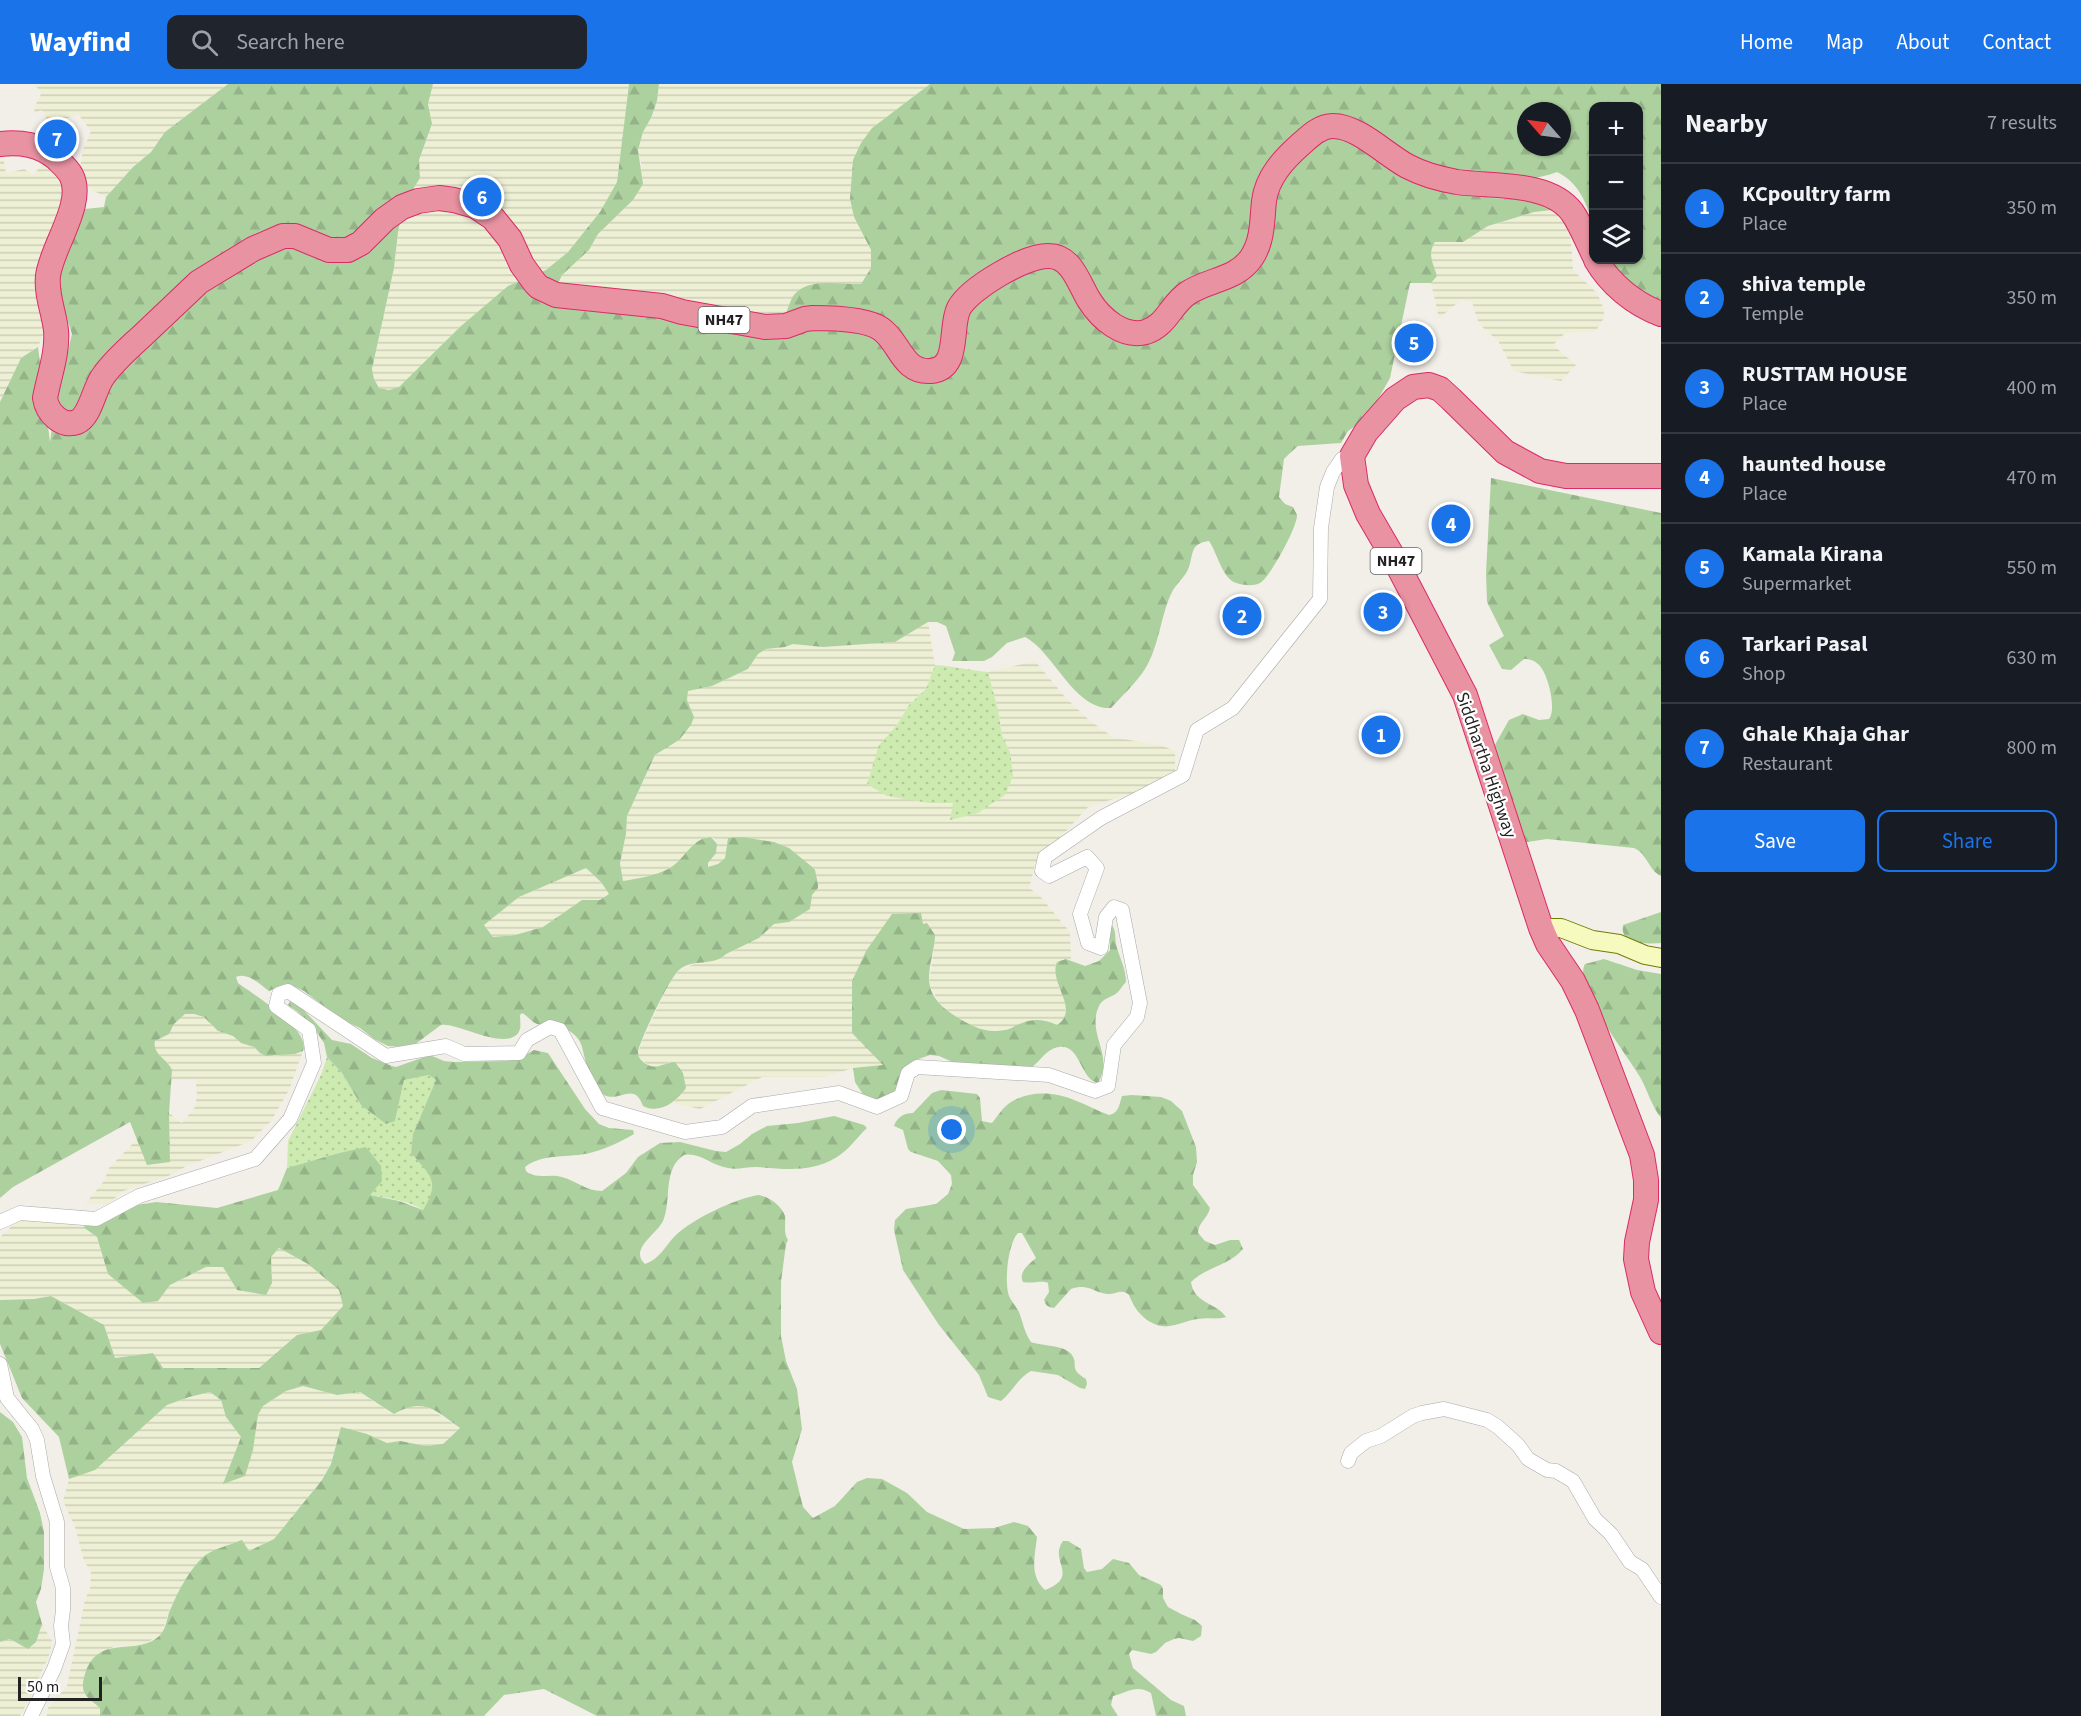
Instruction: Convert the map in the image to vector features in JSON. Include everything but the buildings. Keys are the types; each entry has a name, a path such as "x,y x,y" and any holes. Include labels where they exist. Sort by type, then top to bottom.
{"highway":[{"name":"NH47","path":"0,144 19,143 39,147 55,157 69,171 73,180 72,205 48,273 48,293 56,338 45,398 51,414 71,423 78,421 86,413 96,387 109,368 199,282 212,273 253,249 283,236 295,236 329,249 348,250 361,243 393,213 412,202 430,199 464,202 493,218 510,239 522,265 535,283 556,295 653,304 682,312 765,327 786,326 813,318 870,324 887,334 908,363 924,370 938,369 948,361 953,346 955,317 969,295 1000,274 1042,256 1055,256 1069,266 1079,279 1089,300 1114,326 1137,333 1154,328 1167,318 1177,301 1185,294 1234,273 1250,260 1260,237 1264,199 1273,176 1284,160 1304,141 1320,129 1330,126 1342,127 1353,132 1406,165 1427,175 1460,182 1536,190 1555,197 1573,213 1589,247"},
{"path":"1599,264 1628,296 1661,314"},
{"path":"1352,456 1366,432 1395,399 1413,387 1429,384 1440,389 1505,452 1540,471 1566,476 1661,476"},
{"name":"Siddhartha Highway","path":"1352,456 1356,485 1368,514 1396,562 1465,695 1541,928 1548,944 1573,981 1587,1010 1642,1155 1646,1200 1637,1242 1636,1259 1643,1292 1661,1332"}],"street":[{"path":"0,1222 20,1213 96,1219 139,1197 255,1159 290,1119 314,1063 309,1030 276,1006 279,994 288,991 386,1056 446,1046 464,1054 519,1053 527,1040 550,1027 560,1030 602,1108 685,1132 722,1127 752,1106 839,1093 877,1107 901,1096 908,1073 917,1067 1049,1075 1095,1091 1107,1086 1114,1044 1137,1017 1140,1003 1122,910 1114,907 1106,917 1101,948 1088,943 1080,914 1097,868 1087,857 1049,876 1042,871 1045,857 1101,818 1184,775 1197,730 1233,708 1320,599 1321,528 1327,487 1342,459 1352,456"},
{"path":"1541,928 1561,928 1592,940 1619,944 1645,955 1661,958"},
{"path":"0,1364 7,1398 32,1429 37,1440 43,1476 57,1522 57,1567 63,1588 61,1626 63,1644 54,1669 31,1716"},
{"path":"1348,1461 1351,1453 1366,1441 1381,1436 1422,1413 1444,1409 1487,1420 1518,1445 1528,1459 1546,1470 1556,1472 1573,1481 1595,1519 1611,1534 1630,1562 1642,1569 1661,1597"}],"green space":[{"path":"35,84 228,84 165,132 151,152 133,167 106,197 88,188 80,167 83,150 91,131 78,114 65,119 62,130 55,128 49,142 36,137 38,128 47,127 49,124 42,110 35,113 34,108 41,94"},
{"path":"228,84 433,84 428,104 432,124 419,160 420,178 404,204 394,268 372,369 379,388 389,390 399,387 461,326 508,286 546,270 568,252 600,212 617,182 629,84 659,84 657,101 643,132 638,150 643,184 633,200 598,234 589,250 562,275 557,286 744,318 785,317 792,298 798,291 814,284 861,284 871,268 871,250 854,217 850,199 853,160 861,143 872,128 930,84 1661,84 1661,310 1643,300 1611,264 1643,264 1643,102 1589,102 1589,213 1576,187 1557,172 1494,186 1474,194 1492,198 1551,201 1552,210 1534,212 1488,226 1463,242 1435,242 1431,255 1437,276 1431,283 1410,283 1390,378 1368,417 1348,431 1341,443 1298,446 1284,459 1279,497 1285,504 1293,507 1297,515 1288,540 1270,572 1260,583 1238,584 1225,573 1209,541 1199,544 1193,553 1188,570 1173,590 1150,660 1137,679 1111,708 1098,706 1086,700 1036,644 1025,637 1007,643 984,661 952,661 955,653 946,626 937,622 928,622 895,642 823,647 793,644 766,649 758,654 748,669 712,686 688,691 687,700 694,717 691,725 679,740 655,755 627,816 620,863 623,881 653,875 670,868 694,845 705,838 711,837 717,844 716,853 708,863 708,867 718,864 725,858 728,838 742,837 774,842 789,848 815,870 818,888 812,895 810,909 789,922 774,924 759,938 721,958 684,966 675,975 656,1010 638,1052 640,1059 650,1066 675,1062 683,1073 686,1088 678,1098 662,1108 643,1106 634,1094 611,1097 604,1095 592,1080 577,1037 557,1025 535,1023 522,1013 520,1029 515,1036 506,1039 441,1025 414,1045 388,1046 360,1028 342,1020 304,991 283,985 269,991 253,979 240,976 236,977 238,983 280,1013 290,1023 303,1042 303,1051 295,1054 266,1056 254,1047 241,1043 233,1036 218,1031 204,1017 185,1014 174,1024 169,1034 155,1041 158,1053 172,1070 169,1113 170,1162 147,1165 130,1122 13,1187 0,1198 0,402 21,358 38,347 50,442 55,405 72,334 61,299 60,277 69,246 85,209 104,207 106,197 133,167 151,152 165,132","holes":["586,868 601,882 609,894 600,900 582,900 543,927 515,935 493,937 484,925 519,897"]},
{"path":"433,84 629,84 617,182 600,212 568,252 546,270 508,287 461,326 399,388 389,390 379,388 372,369 394,268 404,204 420,178 419,160 432,125 428,104"},
{"path":"659,84 930,84 872,128 850,199 854,217 871,250 871,268 861,284 824,283 785,317 763,319 557,286 562,275 589,250 598,234 633,200 642,167 638,150 643,132 657,101"},
{"path":"3,156 6,173 24,169 33,175 43,163 63,175 66,197 45,330 38,347 21,358 0,402 0,157"},
{"path":"1552,210 1565,219 1571,240 1573,270 1597,293 1604,309 1604,318 1595,332 1565,333 1553,345 1576,365 1561,381 1514,371 1498,341 1479,324 1472,302 1461,300 1439,318 1431,283 1437,276 1430,258 1430,249 1435,241 1463,242 1488,226 1534,212"},
{"path":"1491,478 1661,513 1661,876 1634,848 1547,839 1521,843 1492,750 1509,720 1523,714 1539,720 1549,719 1552,700 1542,668 1531,660 1524,659 1511,670 1502,669 1489,645 1504,636 1487,602 1486,573"},
{"path":"928,622 935,665 926,689 909,705 896,726 879,745 944,802 953,803 950,820 1010,752 1002,735 988,672 1035,661 1066,698 1089,720 1113,737 1163,746 1175,751 1175,772 1145,792 1126,795 1088,807 1035,865 1029,888 1039,895 1070,932 1071,960 1057,962 1055,967 1059,987 1064,995 1066,1014 1064,1018 1057,1025 1042,1019 1022,1023 1003,1031 982,1030 966,1024 942,1008 929,984 935,939 883,1065 853,1068 825,1077 762,1077 700,1109 673,1103 683,1092 670,1062 661,1067 651,1067 639,1058 638,1054 669,983 678,971 701,961 709,962 722,958 759,938 774,924 789,922 818,888 815,870 727,843 725,858 718,864 708,867 708,863 716,853 715,839 711,837 706,837 673,866 652,876 623,881 620,863 627,816 655,755 679,740 694,717 687,700 688,691 712,686 748,669 758,654 766,649 793,644 823,647 895,642"},
{"path":"935,665 988,672 1002,735 1010,752 1013,775 1006,794 978,813 950,820 953,803 929,803 887,796 867,784 879,745 896,726 909,705 926,689"},
{"path":"586,868 601,882 609,894 600,900 582,900 543,927 515,935 493,937 484,925 519,897"},
{"path":"1661,912 1661,943 1636,942 1625,936 1623,925"},
{"path":"921,913 923,924 927,923 935,935 929,980 935,999 958,1018 977,1028 990,1031 1007,1029 1036,1020 1057,1025 1064,1019 1065,1004 1055,970 1057,962 1066,959 1085,966 1099,961 1110,950 1112,925 1126,982 1117,993 1101,1003 1096,1016 1097,1035 1104,1063 1098,1083 1087,1076 1072,1051 1059,1047 1050,1050 1029,1069 957,1064 939,1056 930,1055 916,1060 905,1070 895,1092 883,1102 864,1096 855,1082 853,1068 883,1065 852,1033 852,981 866,951 892,914"},
{"path":"1604,959 1637,970 1661,974 1661,1118 1640,1077 1603,1021 1586,988 1583,974 1585,964"},
{"path":"290,1001 297,1003 332,1040 351,1044 372,1058 396,1067 430,1055 444,1061 454,1062 507,1061 534,1050 548,1053 585,1109 599,1124 609,1128 633,1130 634,1134 590,1153 540,1160 525,1167 526,1171 539,1176 562,1177 596,1191 602,1191 626,1173 638,1157 660,1143 680,1142 726,1152 767,1126 834,1116 864,1125 867,1128 842,1154 808,1168 731,1169 695,1155 684,1155 677,1161 670,1177 663,1221 642,1247 641,1258 645,1264 650,1262 683,1230 726,1205 758,1195 774,1202 785,1216 785,1231 788,1240 781,1282 781,1336 786,1361 797,1389 802,1429 792,1462 803,1507 813,1518 835,1506 857,1482 867,1478 882,1479 907,1493 927,1512 964,1529 994,1528 1014,1522 1028,1526 1037,1537 1035,1572 1045,1590 1055,1585 1063,1574 1059,1548 1063,1541 1068,1541 1081,1549 1084,1568 1087,1572 1102,1569 1113,1559 1129,1563 1139,1575 1161,1585 1163,1598 1168,1607 1195,1620 1202,1626 1201,1636 1193,1641 1174,1639 1151,1654 1132,1650 1129,1654 1133,1668 1171,1700 1184,1706 1186,1716 1156,1716 1151,1693 1141,1689 1113,1696 1111,1705 1118,1716 597,1716 544,1689 504,1695 484,1716 100,1716 100,1708 83,1690 83,1681 91,1661 109,1649 141,1645 161,1634 181,1588 194,1568 207,1554 242,1540 249,1551 274,1539 322,1480 331,1464 341,1427 367,1434 387,1443 400,1441 426,1446 443,1444 460,1428 429,1408 413,1406 394,1414 360,1392 337,1395 303,1386 286,1391 263,1406 258,1415 253,1450 245,1476 223,1484 241,1437 226,1417 221,1400 210,1392 167,1405 95,1470 69,1479 59,1437 22,1398 0,1344 0,1300 51,1296 104,1325 115,1358 153,1353 163,1368 259,1368 297,1335 321,1330 343,1306 339,1290 308,1264 279,1248 271,1257 272,1283 266,1295 237,1290 223,1267 206,1267 170,1285 158,1301 143,1303 108,1274 97,1237 83,1227 137,1205 156,1202 217,1208 278,1190 287,1168 366,1147 381,1166 382,1181 370,1195 399,1201 423,1210 431,1192 431,1179 411,1153 413,1134 436,1080 429,1075 404,1080 395,1121 386,1124 361,1105 342,1073 327,1057 324,1043 314,1028 288,1005"},
{"path":"189,1013 204,1017 218,1031 254,1047 260,1053 275,1056 303,1051 289,1090 271,1121 251,1141 187,1166 168,1176 123,1191 108,1204 85,1204 104,1181 109,1168 138,1138 147,1165 170,1162 169,1113 182,1123 195,1107 196,1080 172,1080 170,1065 155,1050 154,1046 155,1041 169,1034 174,1024"},
{"path":"327,1057 342,1073 361,1105 395,1121 404,1080 429,1075 436,1080 413,1134 431,1176 433,1194 423,1210 390,1198 369,1195 366,1148 287,1168 288,1141 321,1075"},
{"path":"941,1090 977,1094 980,1098 982,1121 992,1123 1007,1105 1031,1094 1066,1097 1109,1115 1117,1110 1122,1096 1161,1097 1171,1101 1182,1111 1196,1147 1197,1162 1193,1185 1210,1208 1198,1233 1205,1241 1215,1245 1230,1240 1239,1240 1243,1249 1232,1259 1191,1282 1196,1295 1217,1308 1226,1317 1202,1318 1173,1326 1162,1326 1153,1324 1143,1317 1126,1293 1107,1294 1082,1287 1071,1289 1054,1308 1049,1307 1044,1300 1049,1292 1048,1283 1023,1282 1023,1272 1036,1258 1022,1233 1018,1233 1012,1245 1008,1263 1009,1296 1019,1312 1031,1342 1069,1352 1074,1359 1077,1372 1086,1379 1087,1384 1085,1389 1080,1388 1058,1375 1031,1371 1022,1377 1001,1401 988,1397 979,1375 939,1325 903,1270 894,1230 895,1220 906,1209 936,1204 948,1194 952,1184 951,1175 938,1161 908,1149 903,1130 894,1126 901,1116 913,1113 932,1093"},
{"path":"41,1217 83,1227 97,1237 108,1274 158,1301 170,1285 206,1267 223,1267 237,1290 266,1294 272,1283 271,1257 279,1248 308,1264 339,1290 343,1306 321,1330 297,1335 259,1368 162,1368 153,1353 115,1358 104,1325 51,1296 0,1300 0,1237 16,1222"},
{"path":"304,1386 337,1395 359,1392 394,1414 409,1405 427,1407 460,1428 443,1444 426,1446 400,1441 387,1443 367,1434 341,1428 331,1464 322,1480 274,1539 249,1551 204,1556 170,1608 162,1633 142,1646 116,1646 99,1653 87,1667 84,1695 100,1708 100,1716 47,1716 48,1708 67,1686 85,1600 90,1588 91,1571 84,1561 75,1527 63,1501 69,1479 95,1469 167,1405 210,1392 221,1400 226,1417 241,1437 224,1483 253,1450 258,1415 263,1406 286,1391"},
{"path":"0,1412 13,1422 22,1437 27,1478 40,1513 44,1532 44,1569 36,1602 42,1624 36,1642 28,1649 10,1639 0,1642"},
{"path":"42,1624 52,1641 50,1653 31,1696 20,1716 0,1716 0,1642 10,1639 36,1642"}],"place":[{"name":"Ghale Khaja Ghar","path":"57,139"},
{"name":"Tarkari Pasal","path":"482,197"},
{"name":"Kamala Kirana","path":"1414,343"},
{"name":"haunted house","path":"1451,524"},
{"name":"RUSTTAM HOUSE","path":"1383,612"},
{"name":"shiva temple","path":"1242,616"},
{"name":"KCpoultry farm","path":"1381,735"}]}
